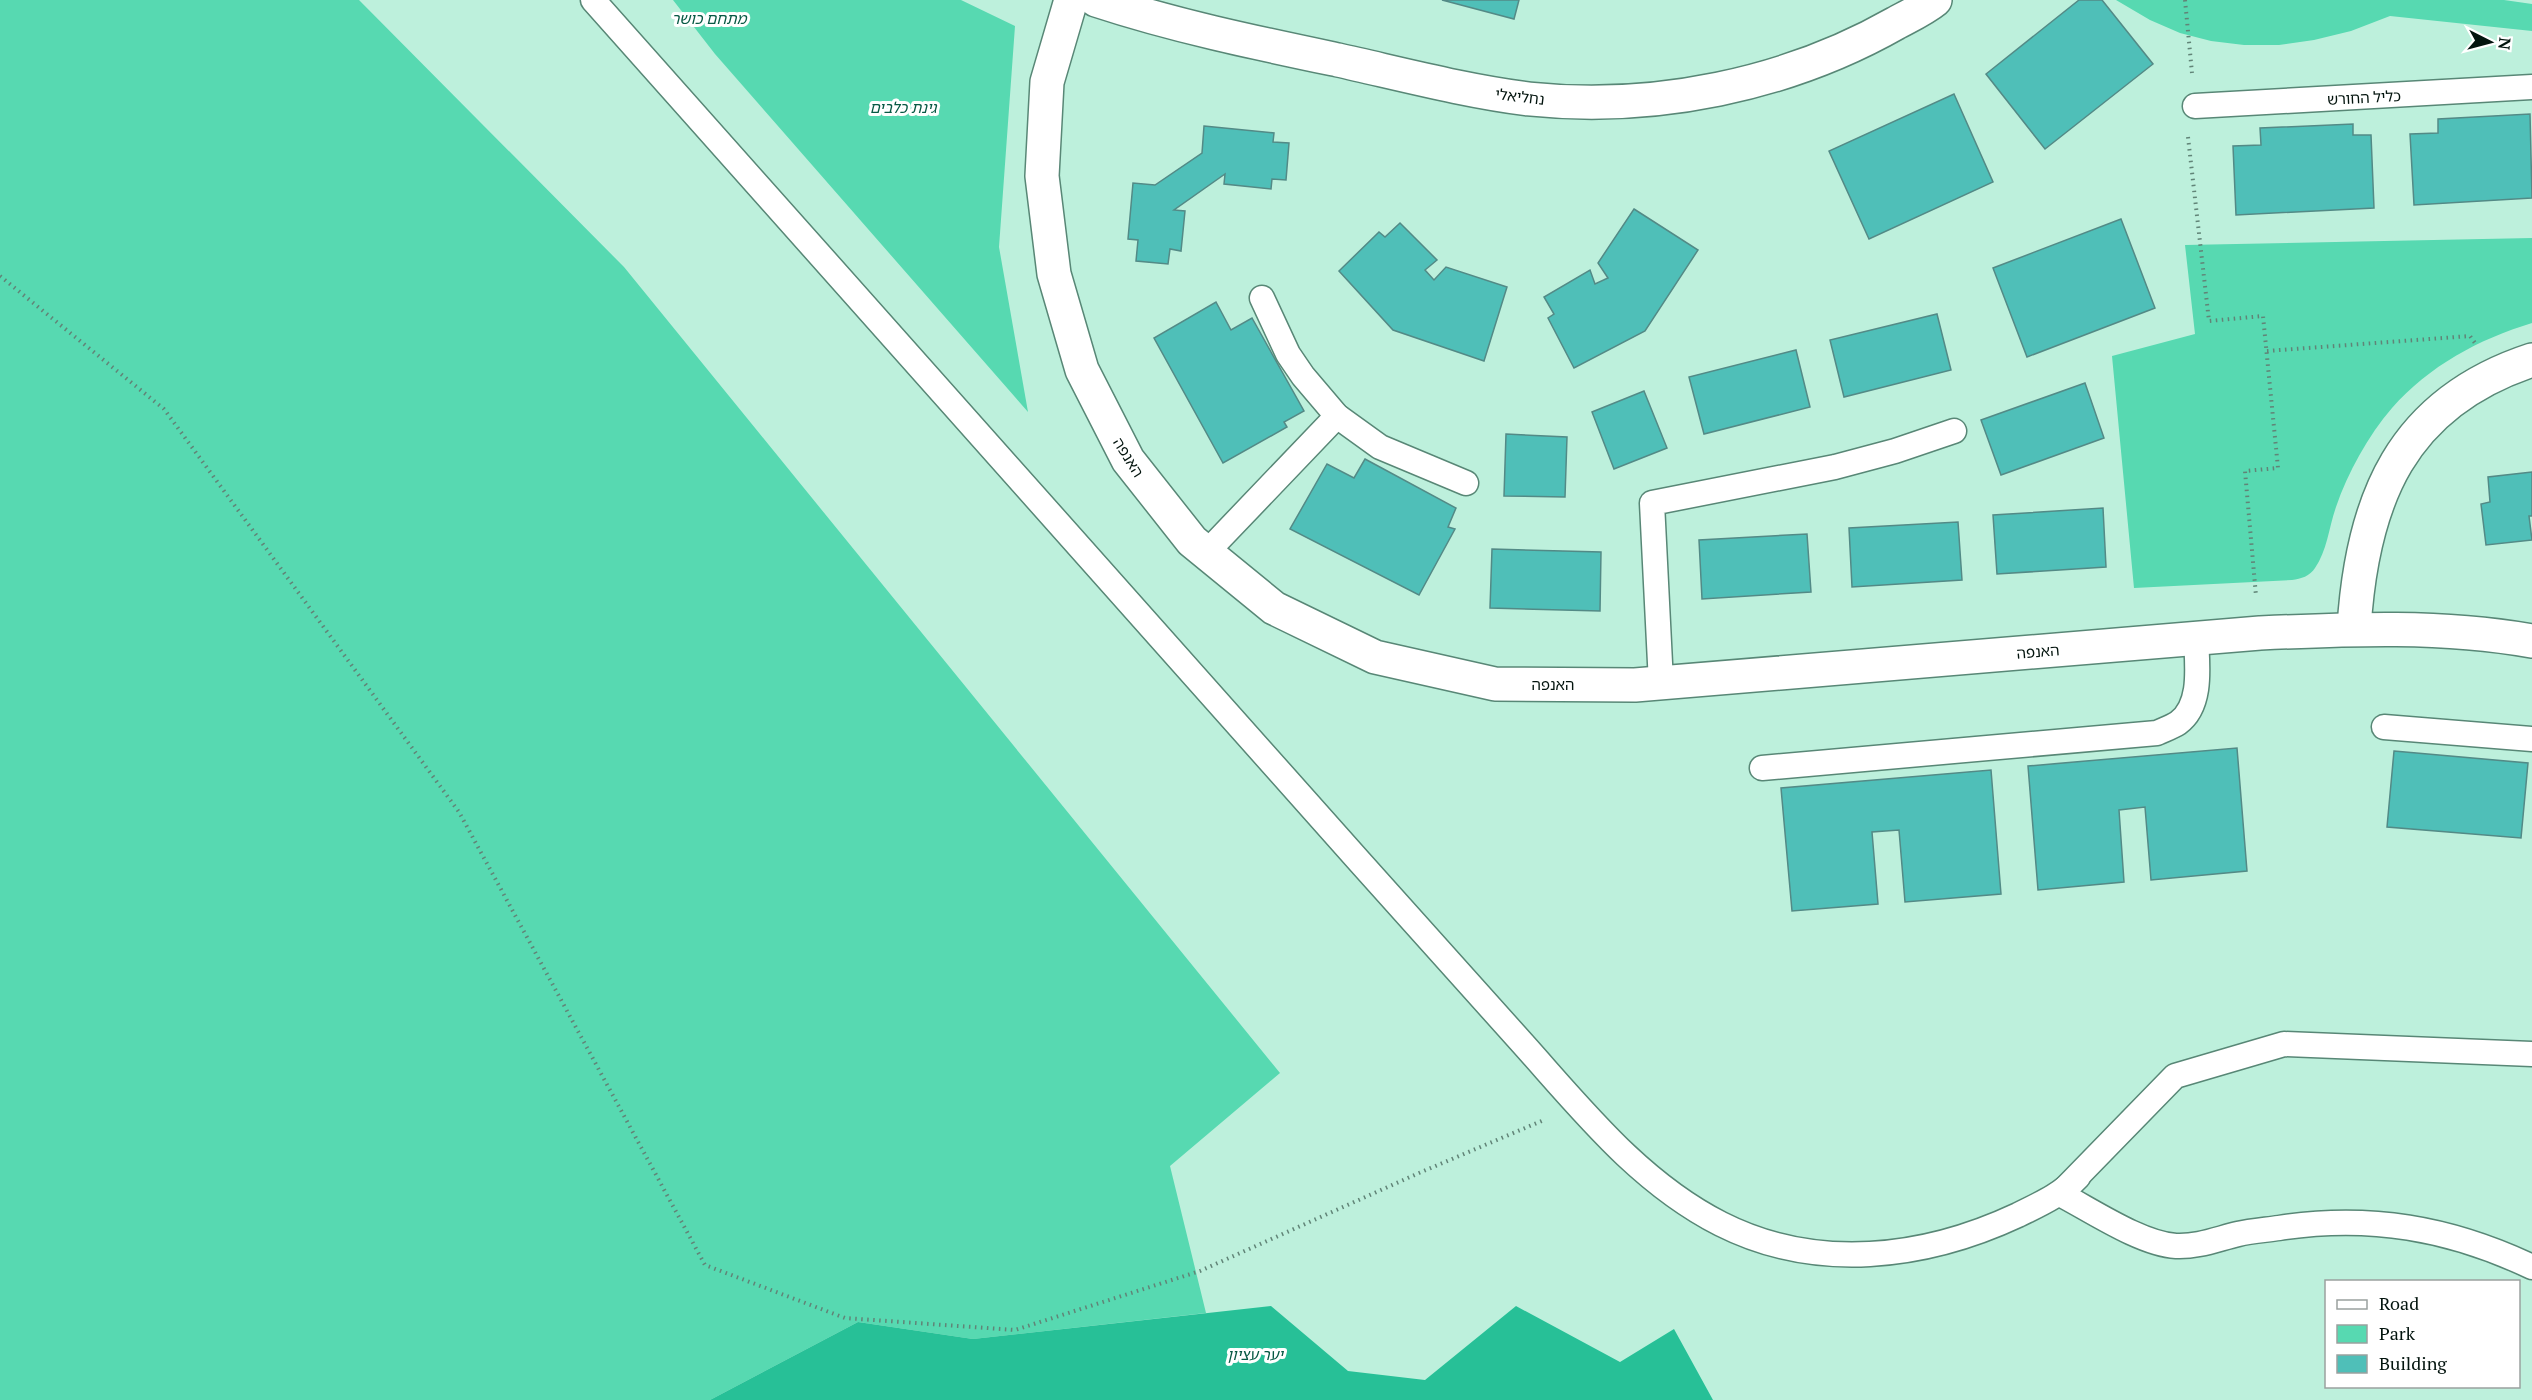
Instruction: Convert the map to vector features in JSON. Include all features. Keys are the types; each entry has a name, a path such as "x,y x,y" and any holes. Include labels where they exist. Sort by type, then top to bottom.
{"street":[{"name":"האנפה","path":"1071,0 1047,82 1042,176 1054,274 1082,370 1128,460 1192,541 1274,608 1375,657 1495,684 1662,683 2196,638 2354,628 2429,630 2532,641"},
{"name":"נחליאלי","path":"1096,0 1238,39 1469,88 1529,99 1594,102 1661,98 1731,87 1800,67 1868,39 1935,0"},
{"path":"2354,628 2357,584 2364,544 2375,506 2391,471 2412,439 2439,411 2474,386 2532,360"}],"lane":[{"path":"593,0 1578,1106 1638,1167 1680,1200 1723,1225 1766,1242 1810,1253 1856,1256 1901,1253 1947,1242 1995,1226 2060,1194 2078,1177"},
{"name":"כליל החורש","path":"2195,106 2532,87"},
{"path":"1262,298 1288,354 1303,376 1337,416 1380,447 1466,483"},
{"path":"1206,553 1337,416"},
{"path":"1662,683 1652,503 1835,467 1895,451 1954,431"},
{"path":"1762,768 2157,733 2180,722 2192,704 2197,680 2196,638"},
{"path":"2384,727 2532,739"},
{"path":"2060,1194 2175,1076 2284,1044 2532,1054"},
{"path":"2060,1194 2144,1238 2174,1246 2198,1245 2239,1234 2287,1226 2371,1223 2438,1232 2494,1249 2532,1267"}],"path":[{"path":"2185,0 2195,106 2185,109 2209,321 2263,316 2278,468 2245,471 2260,633"},
{"path":"0,276 164,409 459,812 705,1265 845,1318 1015,1330 1200,1271 1419,1173 1578,1106"},
{"path":"2267,351 2470,336 2500,373"}],"green space":[{"path":"0,0 359,0 624,267 1280,1073 1170,1166 1206,1313 973,1339 858,1322 710,1400 0,1400"},
{"name":"גינת כלבים","path":"673,0 961,0 1015,26 999,247 1028,412 715,54"},
{"path":"2116,0 2504,0 2532,4 2532,31 2390,16 2351,31 2314,40 2279,45 2244,45 2211,41 2180,33 2150,20"},
{"path":"2532,238 2532,323 2493,337 2456,356 2422,379 2392,408 2367,442 2353,468 2336,507 2322,554 2311,573 2292,580 2134,588 2112,356 2195,334 2185,245"},
{"name":"יער עציון","path":"1271,1306 1348,1371 1425,1380 1516,1306 1620,1362 1674,1329 1713,1400 710,1400 858,1322 973,1339"}],"building":[{"path":"1442,0 1519,0 1514,19"},
{"path":"2079,0 2102,0 2153,64 2045,149 1986,74"},
{"path":"1954,94 1993,182 1869,239 1829,151"},
{"path":"2530,114 2532,198 2414,205 2410,134 2438,133 2438,119"},
{"path":"2353,124 2353,135 2371,135 2374,208 2236,215 2233,146 2261,145 2260,128"},
{"path":"1204,126 1274,133 1273,142 1289,143 1286,180 1272,179 1271,189 1224,184 1225,174 1174,210 1185,211 1181,251 1170,249 1168,264 1136,261 1138,240 1128,239 1133,183 1155,185 1202,153"},
{"path":"1634,209 1698,250 1645,331 1574,368 1548,318 1554,314 1544,297 1590,270 1595,284 1608,278 1598,263"},
{"path":"2121,219 2155,308 2027,357 1993,268"},
{"path":"1400,223 1437,260 1425,270 1434,280 1446,267 1507,287 1484,361 1393,330 1339,271 1379,232 1385,237"},
{"path":"1216,302 1231,330 1252,318 1304,411 1284,422 1287,427 1223,463 1154,338"},
{"path":"1937,314 1951,370 1844,397 1830,340"},
{"path":"1796,350 1810,407 1704,434 1689,377"},
{"path":"2085,383 2104,438 2001,475 1981,420"},
{"path":"1644,391 1667,448 1614,469 1592,412"},
{"path":"1506,434 1567,437 1565,497 1504,496"},
{"path":"1365,459 1456,508 1448,527 1455,529 1419,595 1290,529 1327,464 1354,478"},
{"path":"2532,472 2532,516 2529,516 2532,540 2486,545 2481,504 2490,502 2488,477"},
{"path":"2103,508 2106,567 1997,574 1993,515"},
{"path":"1958,522 1962,580 1852,587 1849,528"},
{"path":"1807,534 1811,592 1702,599 1699,540"},
{"path":"1492,549 1601,552 1600,611 1490,608"},
{"path":"2237,748 2247,871 2151,880 2145,807 2119,810 2124,882 2038,890 2028,766"},
{"path":"2394,751 2528,763 2521,838 2387,827"},
{"path":"1991,770 2001,894 1905,902 1899,830 1872,832 1878,904 1792,911 1781,788"}],"park label":[{"name":"מתחם כושר","path":"709,18"}]}
